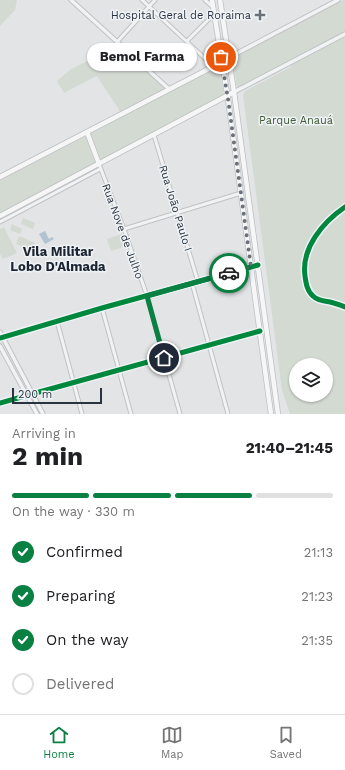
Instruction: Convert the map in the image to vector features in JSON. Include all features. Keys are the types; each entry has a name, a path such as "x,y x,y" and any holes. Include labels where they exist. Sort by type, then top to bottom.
{"main road":[{"path":"212,0 228,96 271,414"},
{"path":"220,0 278,414"},
{"path":"0,177 228,58"},
{"path":"0,216 100,166 234,92"},
{"path":"87,132 100,166"}],"street":[{"path":"70,0 169,89"},
{"path":"142,0 213,66"},
{"path":"117,42 155,0"},
{"path":"187,41 214,11 205,0"},
{"path":"228,58 338,0"},
{"path":"234,92 345,34"},
{"name":"Rua João Paulo I","path":"154,135 198,282"},
{"path":"0,222 100,166"},
{"name":"Rua Nove de Julho","path":"100,166 147,296 180,414"},
{"path":"124,229 241,193"},
{"path":"345,207 330,220 314,238 307,252 304,273 307,286 313,297 321,301 345,307"},
{"path":"1,338 102,308 258,265"},
{"path":"192,283 228,414"},
{"path":"102,308 131,414"},
{"path":"57,321 82,414"},
{"path":"0,403 260,331"},
{"path":"0,332 1,338 43,414"},
{"path":"0,346 37,414"}],"green space":[{"path":"0,0 17,0 15,10 0,26"},
{"path":"345,0 345,32 237,88 233,58"},
{"name":"Parque Anauá","path":"343,37 345,38 345,414 290,414 282,390 243,95 245,91 291,67 291,65"},
{"path":"120,45 169,89 122,114 97,76 64,93 57,81 71,69"},
{"path":"217,66 219,68 224,95 0,215 0,180"},
{"path":"23,218 35,223 33,229 21,224"},
{"path":"12,224 22,229 20,234 10,230"},
{"path":"4,227 17,253 3,259 0,254 0,229"},
{"path":"122,234 126,246 111,251 107,239"},
{"path":"19,236 35,243 32,250 16,244"}],"water":[{"path":"45,231 49,239 52,237 54,239 45,244 39,234"}],"cycle path":[{"path":"345,207 329,220 315,237 306,256 305,266 306,284 311,294 319,300 345,307"},
{"path":"0,338 258,265"},
{"path":"0,403 260,331"}],"way so far":[{"path":"221,57 251,267 229,273"}],"place":[{"name":"Hospital Geral de Roraima","path":"260,15"},
{"name":"Bemol Farma","path":"221,57"}],"district":[{"name":"Vila Militar Lobo D'Almada","path":"58,258"}],"route":[{"path":"164,358 147,296 229,273"}]}
